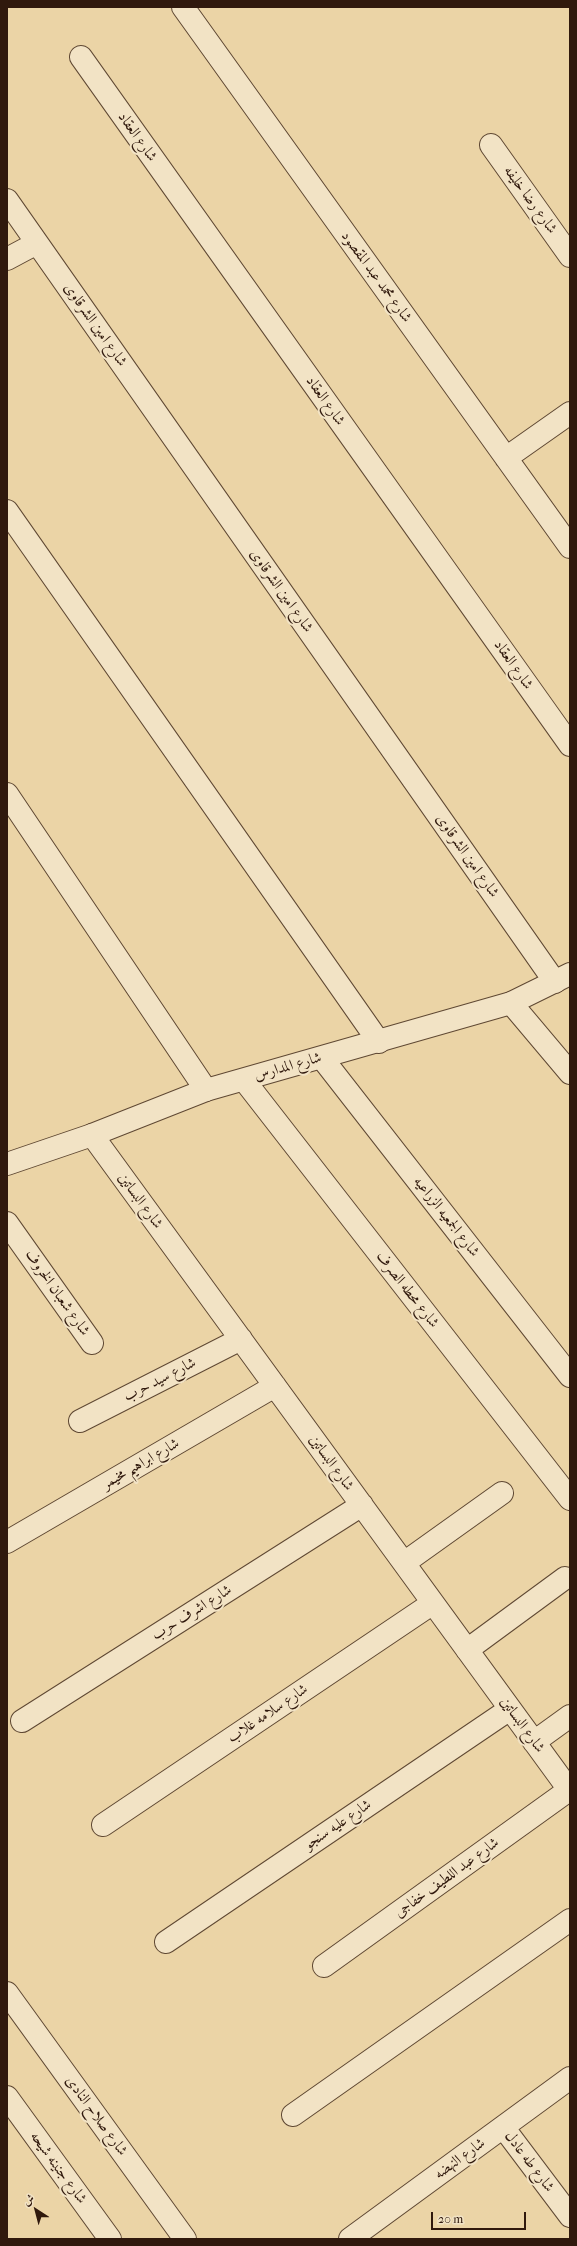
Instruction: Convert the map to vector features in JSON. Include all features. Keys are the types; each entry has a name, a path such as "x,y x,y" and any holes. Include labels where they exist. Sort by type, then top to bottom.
{"street":[{"name":"شارع محمد عبد المقصود","path":"183,7 570,547"},
{"name":"شارع العقاد","path":"80,57 570,744"},
{"name":"شارع رضا خليفه","path":"491,145 570,256"},
{"name":"شارع امين الشرقاوى","path":"7,200 562,978"},
{"path":"7,259 37,243"},
{"path":"506,458 570,413"},
{"path":"7,511 379,1042"},
{"path":"7,794 206,1090"},
{"name":"شارع المدارس","path":"7,1164 92,1135 206,1090 379,1042 511,1003 562,978"},
{"path":"511,1003 570,1073"},
{"name":"شارع الجمعيه الزراعيه","path":"322,1058 570,1376"},
{"name":"شارع محطه الصرف","path":"244,1080 570,1499"},
{"name":"شارع البساتين","path":"92,1135 569,1790"},
{"name":"شارع شعبان الخروف","path":"7,1223 92,1343"},
{"name":"شارع سيد حرب","path":"80,1420 241,1339"},
{"name":"شارع ابراهيم مخيمر","path":"7,1542 275,1386"},
{"path":"404,1563 502,1493"},
{"name":"شارع اشرف حرب","path":"22,1721 362,1505"},
{"path":"467,1650 564,1578"},
{"name":"شارع سلامه غلاب","path":"104,1825 433,1603"},
{"name":"شارع عليه سنجو","path":"166,1942 510,1709"},
{"path":"534,1742 570,1716"},
{"name":"شارع عبد اللطيف خفاجى","path":"324,1966 569,1790"},
{"path":"293,2115 570,1920"},
{"name":"شارع صلاح النادى","path":"7,1993 185,2239"},
{"name":"شارع النهضه","path":"350,2239 570,2078"},
{"name":"شارع جنينه شيحه","path":"7,2097 110,2239"},
{"name":"شارع طه عادل","path":"503,2128 570,2216"}]}
